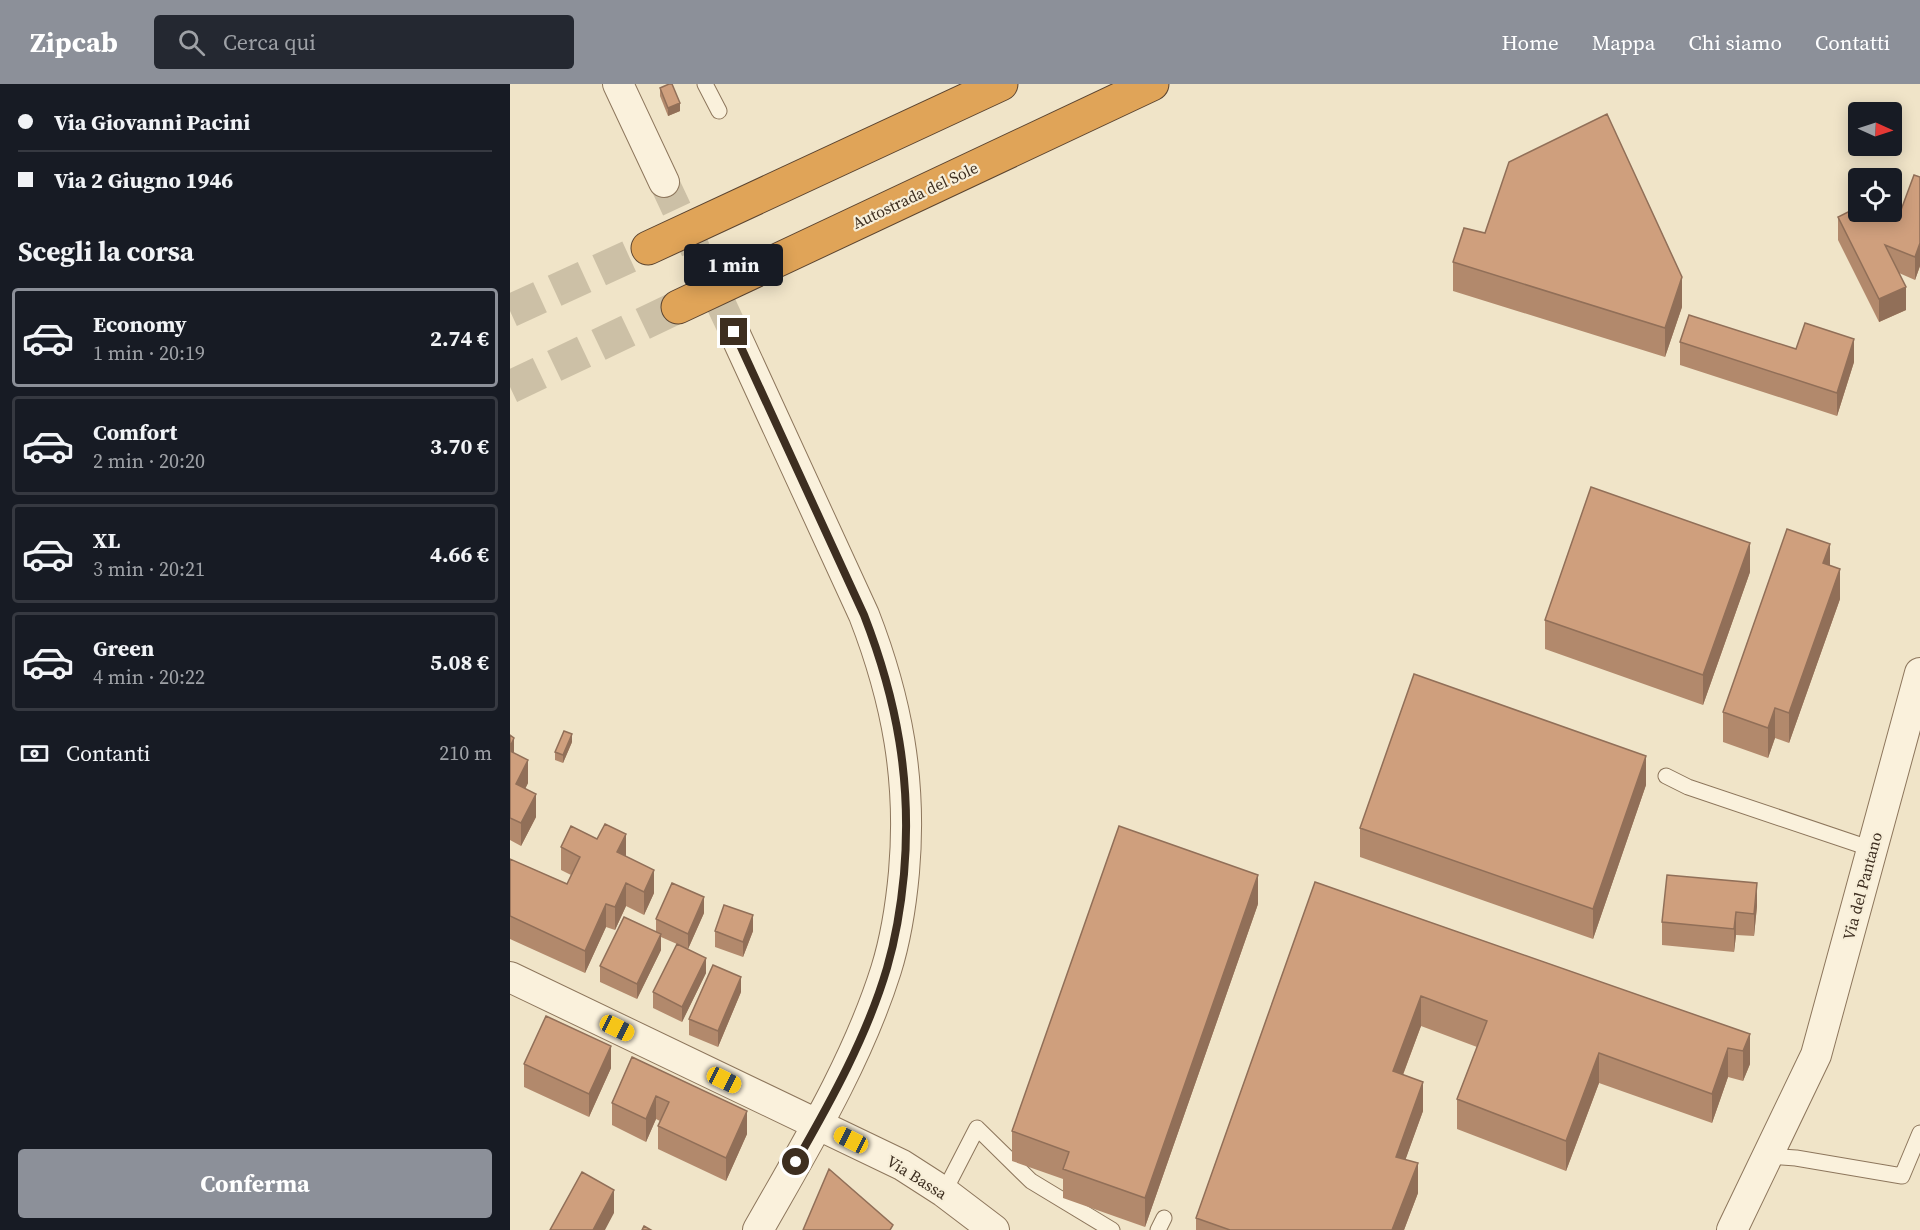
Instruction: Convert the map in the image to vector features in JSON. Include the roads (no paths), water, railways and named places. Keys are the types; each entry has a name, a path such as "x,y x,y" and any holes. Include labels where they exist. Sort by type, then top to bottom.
{"highway":[{"path":"648,248 1001,84"},
{"name":"Autostrada del Sole","path":"678,307 1152,84"}],"street":[{"path":"618,84 664,182"},
{"path":"734,332 873,636 893,704 905,776 906,848 901,902 893,947 886,970 866,1024 818,1124 758,1230"},
{"name":"Via del Pantano","path":"1732,1230 1816,1055 1920,673"},
{"name":"Via Bassa","path":"510,977 902,1165 944,1192 993,1230"}],"lane":[{"path":"705,84 718,111"},
{"path":"1666,776 1688,787 1872,849"},
{"path":"944,1192 976,1128 1031,1181 1112,1230"},
{"path":"1769,1156 1796,1158 1902,1176 1920,1133"}],"tunnel":[{"path":"664,182 734,332"},
{"path":"510,311 648,248"},
{"path":"510,387 678,307"}]}
